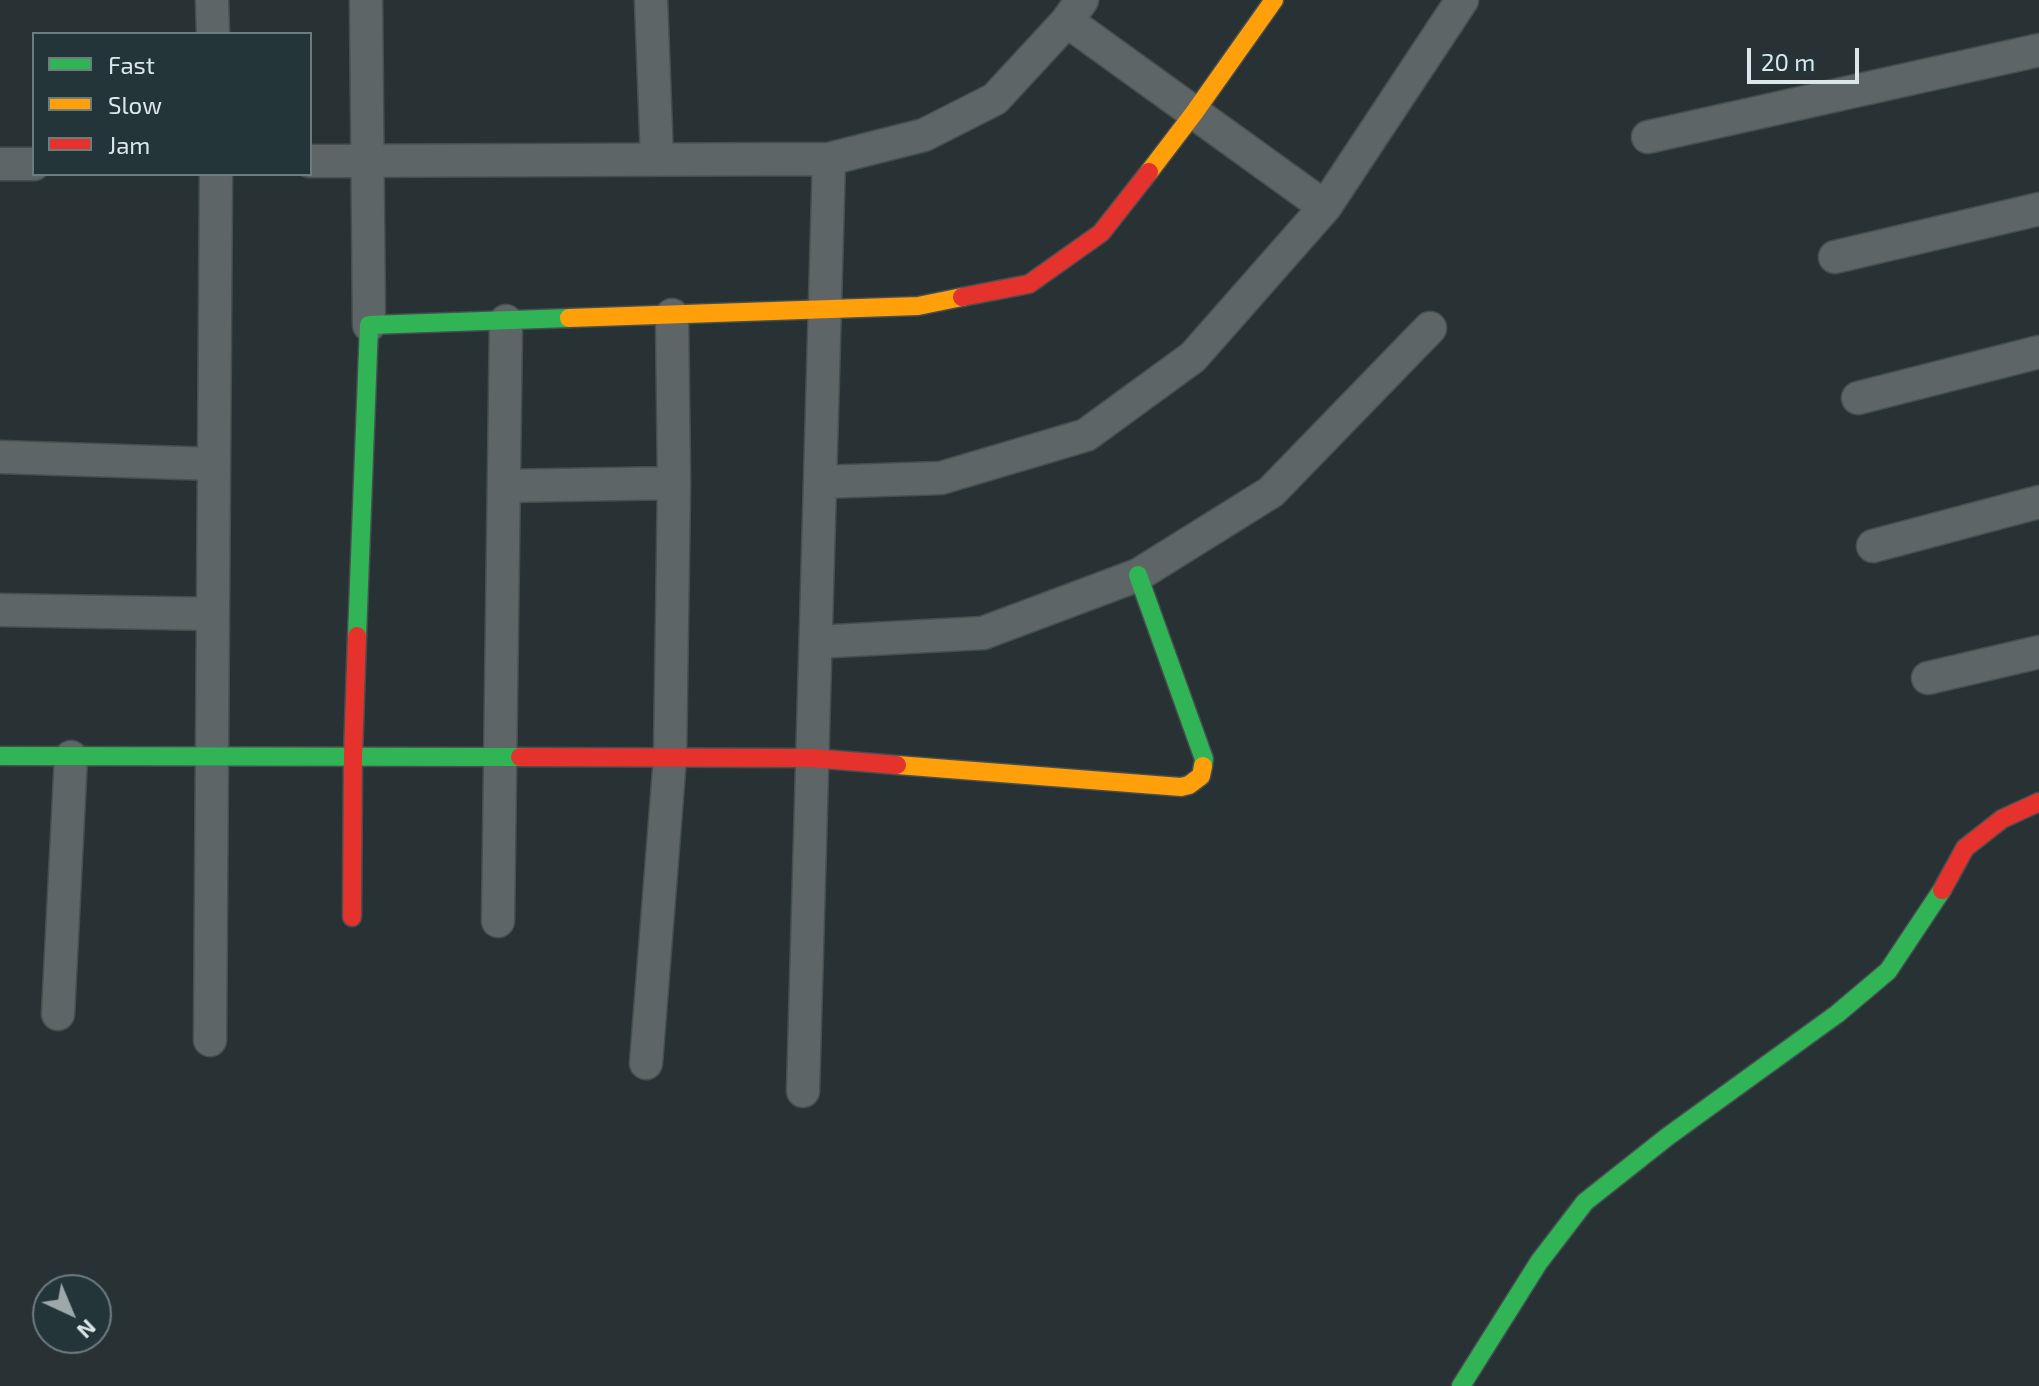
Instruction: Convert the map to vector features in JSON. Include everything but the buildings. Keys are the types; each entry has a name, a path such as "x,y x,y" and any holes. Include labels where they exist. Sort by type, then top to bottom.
{"street":[{"path":"212,0 213,32"},
{"path":"352,917 353,756 369,325 367,161 375,0"},
{"path":"651,0 657,159"},
{"path":"369,325 918,306 1029,284 1101,233 1194,113 1274,0"},
{"path":"820,482 941,478 1086,435 1193,357 1325,207 1462,0"},
{"path":"312,161 829,159 924,135 995,99 1074,11 1194,113 1325,207"},
{"path":"1648,137 2039,50"},
{"path":"803,1091 829,159"},
{"path":"0,164 32,164"},
{"path":"210,1040 216,176"},
{"path":"1835,257 2039,209"},
{"path":"646,1063 670,758 674,483 672,315"},
{"path":"498,921 506,321"},
{"path":"816,642 983,633 1138,575 1271,492 1430,328"},
{"path":"1858,398 2039,352"},
{"path":"0,457 214,464"},
{"path":"504,486 674,483"},
{"path":"1873,546 2039,502"},
{"path":"0,756 812,758 1181,787 1196,781 1204,770 1204,759 1138,575"},
{"path":"0,610 213,614"},
{"path":"1928,678 2039,652"},
{"path":"58,1014 71,757"},
{"path":"1461,1386 1539,1262 1585,1202 1667,1137 1837,1014 1888,971 1945,885 1965,848 2002,819 2039,802"}],"traffic: fast":[{"path":"357,636 369,325 569,318"},
{"path":"1138,575 1204,759 1203,766"},
{"path":"0,756 520,757"},
{"path":"1461,1386 1539,1262 1585,1202 1667,1137 1837,1014 1888,971 1942,890"}],"traffic: slow":[{"path":"1149,172 1274,0"},
{"path":"569,318 918,306 962,297"},
{"path":"897,765 1181,787 1201,776 1203,766"}],"traffic: jam":[{"path":"962,297 1029,284 1101,233 1149,172"},
{"path":"352,917 357,636"},
{"path":"520,757 812,758 897,765"},
{"path":"1942,890 1965,848 2002,819 2039,802"}]}
